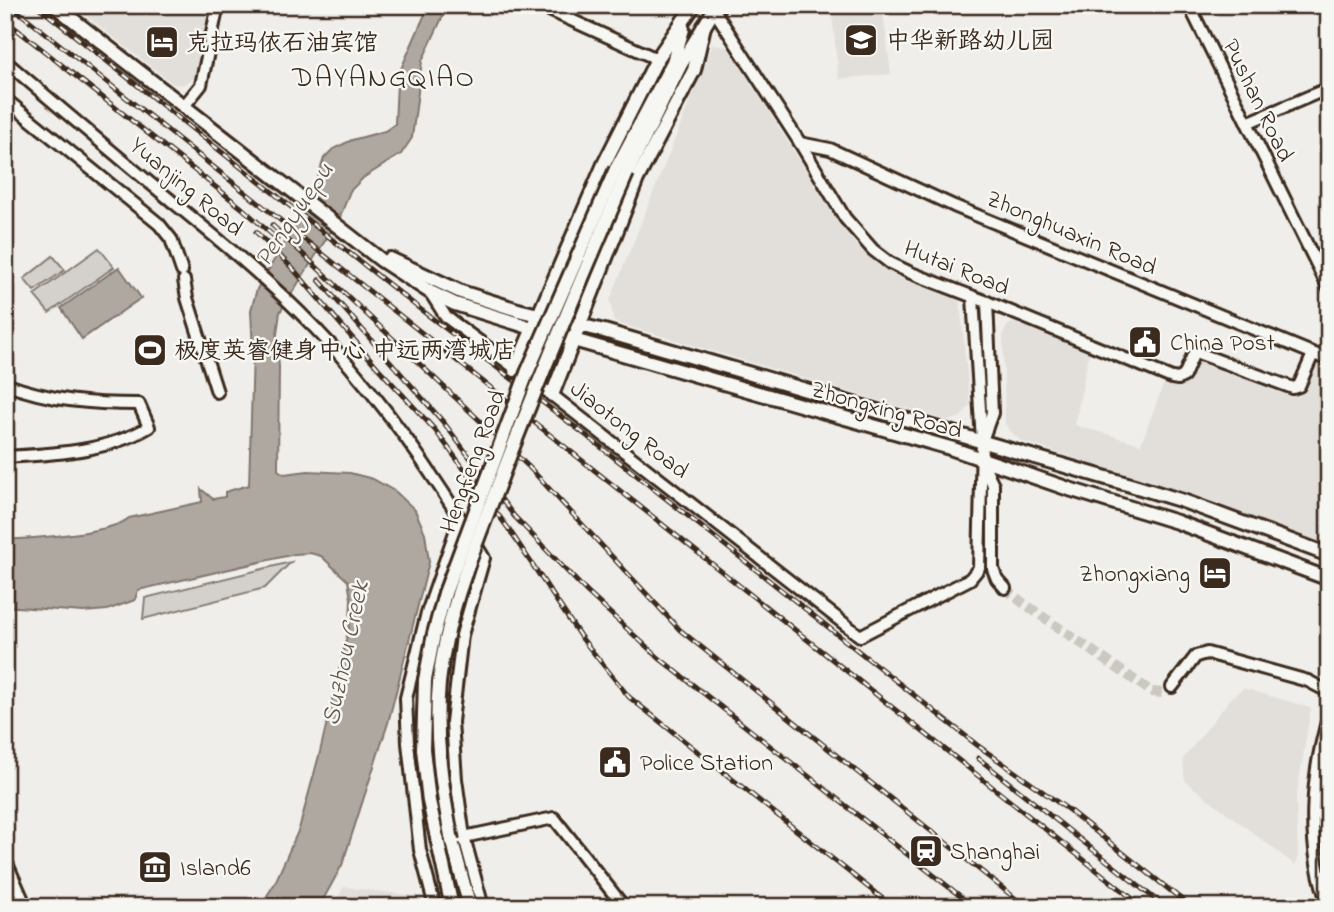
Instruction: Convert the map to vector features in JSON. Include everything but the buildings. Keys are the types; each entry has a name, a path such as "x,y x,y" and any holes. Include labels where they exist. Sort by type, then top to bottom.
{"main road":[{"name":"Jiaotong Road","path":"54,5 342,229 377,255 432,286"},
{"name":"Hengfeng Road","path":"470,907 449,822 438,728 439,684 455,597 622,171 713,6"},
{"name":"Hengfeng Road","path":"515,370 605,162 656,59 691,10"},
{"name":"Hengfeng Road","path":"452,907 429,801 423,749 423,704 428,658 445,593 527,373 673,62 691,10"},
{"name":"Hengfeng Road","path":"552,395 637,179 694,70 704,26"},
{"name":"Zhongxing Road","path":"432,286 982,440 1183,501 1329,555"},
{"name":"Zhongxing Road","path":"432,286 455,303 531,328 981,459 1177,522 1329,579"}],"street":[{"path":"184,106 201,85 218,5"},
{"path":"538,5 656,59"},
{"name":"Pushan Road","path":"1189,5 1329,289"},
{"name":"Hutai Road","path":"713,6 845,218 873,250 890,263 1178,379 1184,376 1193,355 1198,353 1293,388 1299,386 1313,354"},
{"name":"Yuanjing Road","path":"5,61 259,275 338,352 431,475 484,558 462,635 452,722 464,837 483,907"},
{"path":"1247,123 1329,88"},
{"path":"5,99 159,224 171,239 216,392"},
{"name":"Zhonghuaxin Road","path":"800,143 830,149 966,211 1329,360"},
{"name":"Jiaotong Road","path":"432,286 446,317 552,395 860,636 970,579 979,568 981,459"},
{"path":"973,297 981,459 993,485 993,569 1005,588"},
{"path":"982,440 992,413 986,302"},
{"path":"5,384 27,393 77,403 139,404 149,427 131,438 64,453 5,457"},
{"path":"435,907 420,850 408,743 406,698 427,613 460,518"},
{"path":"1172,687 1196,656 1207,653 1308,681 1329,692"},
{"path":"1328,901 1316,862 1313,822 1315,790 1329,715"},
{"path":"420,850 464,837 554,818 624,907"},
{"path":"5,859 26,907"}],"shaded area":[{"path":"72,5 211,5 196,77 182,85 173,84"},
{"name":"中华新路幼儿园","path":"831,5 882,5 891,74 839,79"},
{"path":"713,44 728,47 840,224 857,246 880,266 902,279 954,297 960,302 970,405 961,417 948,421 614,322 610,300"},
{"path":"99,248 114,267 49,313 34,295"},
{"path":"53,256 65,270 34,291 24,279"},
{"path":"1015,323 1089,353 1075,425 1141,444 1164,383 1175,387 1193,341 1294,382 1305,357 1329,367 1329,546 1021,441 1005,423 1003,333 1009,324"},
{"path":"291,562 265,588 143,619 145,598"},
{"path":"1243,688 1311,708 1296,799 1298,860 1295,865 1185,781 1183,759 1231,698"},
{"path":"344,887 424,897 427,907 333,907"}],"water":[{"name":"Suzhou Creek","path":"429,5 448,5 422,61 412,138 401,154 363,178 350,191 340,217 280,312 276,341 279,366 278,470 284,474 308,471 350,473 373,479 396,492 415,510 425,533 429,562 388,723 342,865 319,907 260,907 275,883 299,829 320,752 350,623 351,599 348,581 321,556 310,553 295,554 138,590 135,600 107,610 83,612 5,606 5,540 106,528 129,518 202,502 201,489 213,499 225,497 225,492 249,485 253,352 251,310 257,289 312,196 324,158 333,149 352,140 385,131 395,124 397,83 401,69"},
{"path":"119,267 141,298 82,339 61,308"}],"tunnel":[{"path":"1005,588 1152,692 1162,693 1172,687"}],"railway":[{"path":"10,5 1143,907"},
{"path":"36,5 977,745 1070,811 1191,907"},
{"path":"5,20 242,208 277,239"},
{"path":"272,225 529,467 680,630 1026,907"},
{"path":"256,232 295,271 435,430 508,528 580,636 629,697 893,907"},
{"path":"319,280 444,423 514,516 587,592 659,658 974,907"},
{"path":"978,758 1165,907"}],"place":[{"name":"中华新路幼儿园","path":"861,40"},
{"name":"克拉玛依石油宾馆","path":"162,42"},
{"name":"China Post","path":"1145,342"},
{"name":"极度英睿健身中心 中远两湾城店","path":"150,350"},
{"name":"Zhongxiang","path":"1215,573"},
{"name":"Police Station","path":"615,762"},
{"name":"Shanghai","path":"926,851"},
{"name":"Island6","path":"155,867"}],"district":[{"name":"DAYANGQIAO","path":"384,76"}],"water label":[{"name":"Pengyuepu","path":"293,214"}]}
